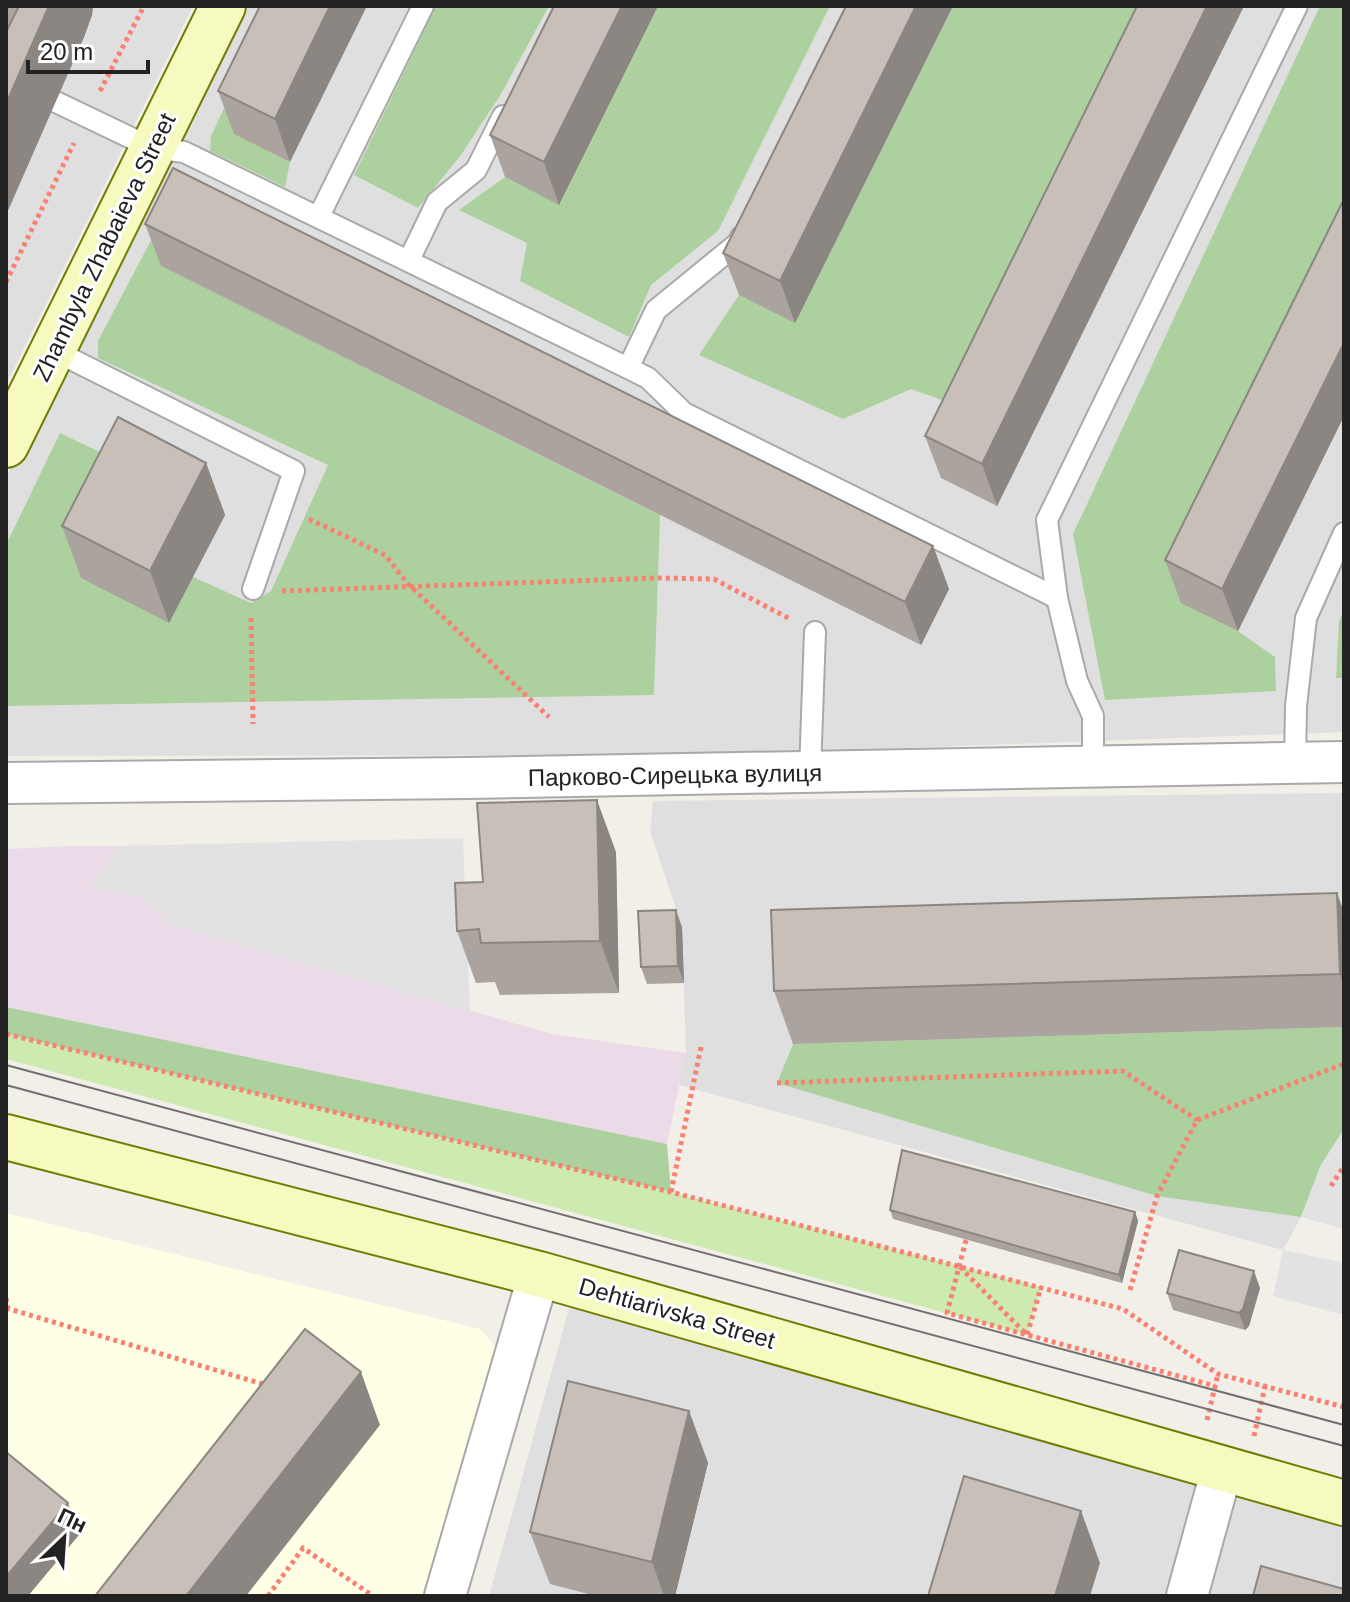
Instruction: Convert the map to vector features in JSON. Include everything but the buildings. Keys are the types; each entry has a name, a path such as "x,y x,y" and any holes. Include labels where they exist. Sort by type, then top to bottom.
{"main road":[{"name":"Zhambyla Zhabaieva Street","path":"6,445 223,6"},
{"name":"Dehtiarivska Street","path":"6,1137 539,1274 1344,1503"}],"street":[{"name":"Парково-Сирецька вулиця","path":"6,783 1344,762"},
{"path":"445,1596 539,1274"},
{"path":"1187,1596 1222,1469"}],"lane":[{"path":"319,216 423,6"},
{"path":"1093,767 1093,716 1077,681 1057,598 1047,520 1297,6"},
{"path":"409,260 437,202 476,170 511,101"},
{"path":"56,102 152,148 184,152 628,368 648,378 684,413 1057,598"},
{"path":"628,368 656,310 738,243 752,216"},
{"path":"53,350 294,471 253,589"},
{"path":"1295,764 1296,706 1306,618 1344,533"},
{"path":"810,772 815,632"}],"path":[{"path":"281,505 385,555 409,585 549,717"},
{"path":"253,724 253,589 271,592 409,585 714,579 815,632"},
{"path":"6,1034 671,1192 1123,1309 1218,1374 1344,1407"},
{"path":"671,1192 701,1047"},
{"path":"1130,1290 1157,1196 1197,1120 1344,1064"},
{"path":"777,1083 1123,1071 1197,1120"},
{"path":"1331,1186 1344,1166"},
{"path":"966,1240 947,1313 1215,1386"},
{"path":"960,1266 1027,1335"},
{"path":"1027,1335 1041,1287"},
{"path":"6,1298 7,1308 276,1388"},
{"path":"1254,1439 1265,1386"},
{"path":"268,1596 303,1548 373,1596"}],"shaded area":[{"path":"6,6 193,6 6,385"},
{"path":"248,6 1344,6 1344,732 712,755 6,756 6,478 106,270"},
{"path":"1344,793 1344,1129 1321,1165 1301,1217 1283,1250 679,1085 686,1053 682,927 650,831 653,801"},
{"path":"463,838 470,1012 172,925 143,898 90,887 119,846"},
{"path":"119,846 91,887 143,898 172,925 552,1034 686,1053 667,1144 6,1007 6,849"},
{"path":"1344,1129 1344,1229 1301,1217 1321,1165"},
{"path":"6,1213 480,1329 501,1353 433,1596 6,1596"},
{"path":"1283,1250 1344,1263 1344,1315 1273,1296"},
{"path":"570,1305 1344,1522 1344,1596 489,1596"}],"green space":[{"path":"272,6 234,133 290,162 285,187 210,151 211,136"},
{"path":"436,6 549,6 501,94 461,155 418,208 354,175"},
{"path":"658,6 830,6 718,231 651,285 629,337 520,281 527,243 459,210 505,177 560,204"},
{"path":"953,6 1173,6 973,411 911,389 843,419 699,355 739,295 795,322"},
{"path":"1320,6 1344,6 1344,273 1238,631 1275,657 1276,691 1105,700 1073,534"},
{"path":"168,208 161,266 660,515 654,695 6,706 6,545 60,433 137,470 193,577 251,603 271,591 328,465 98,358 98,341"},
{"path":"1344,609 1344,678 1336,678 1339,621"},
{"path":"6,1007 667,1144 671,1192 6,1034"},
{"path":"1344,1027 1344,1129 1321,1165 1301,1217 1157,1196 777,1083 793,1044"},
{"path":"6,1034 671,1192 1041,1287 1027,1335 6,1059"}],"tram line":[{"path":"6,1065 1344,1425"},
{"path":"6,1085 1344,1446"}]}
